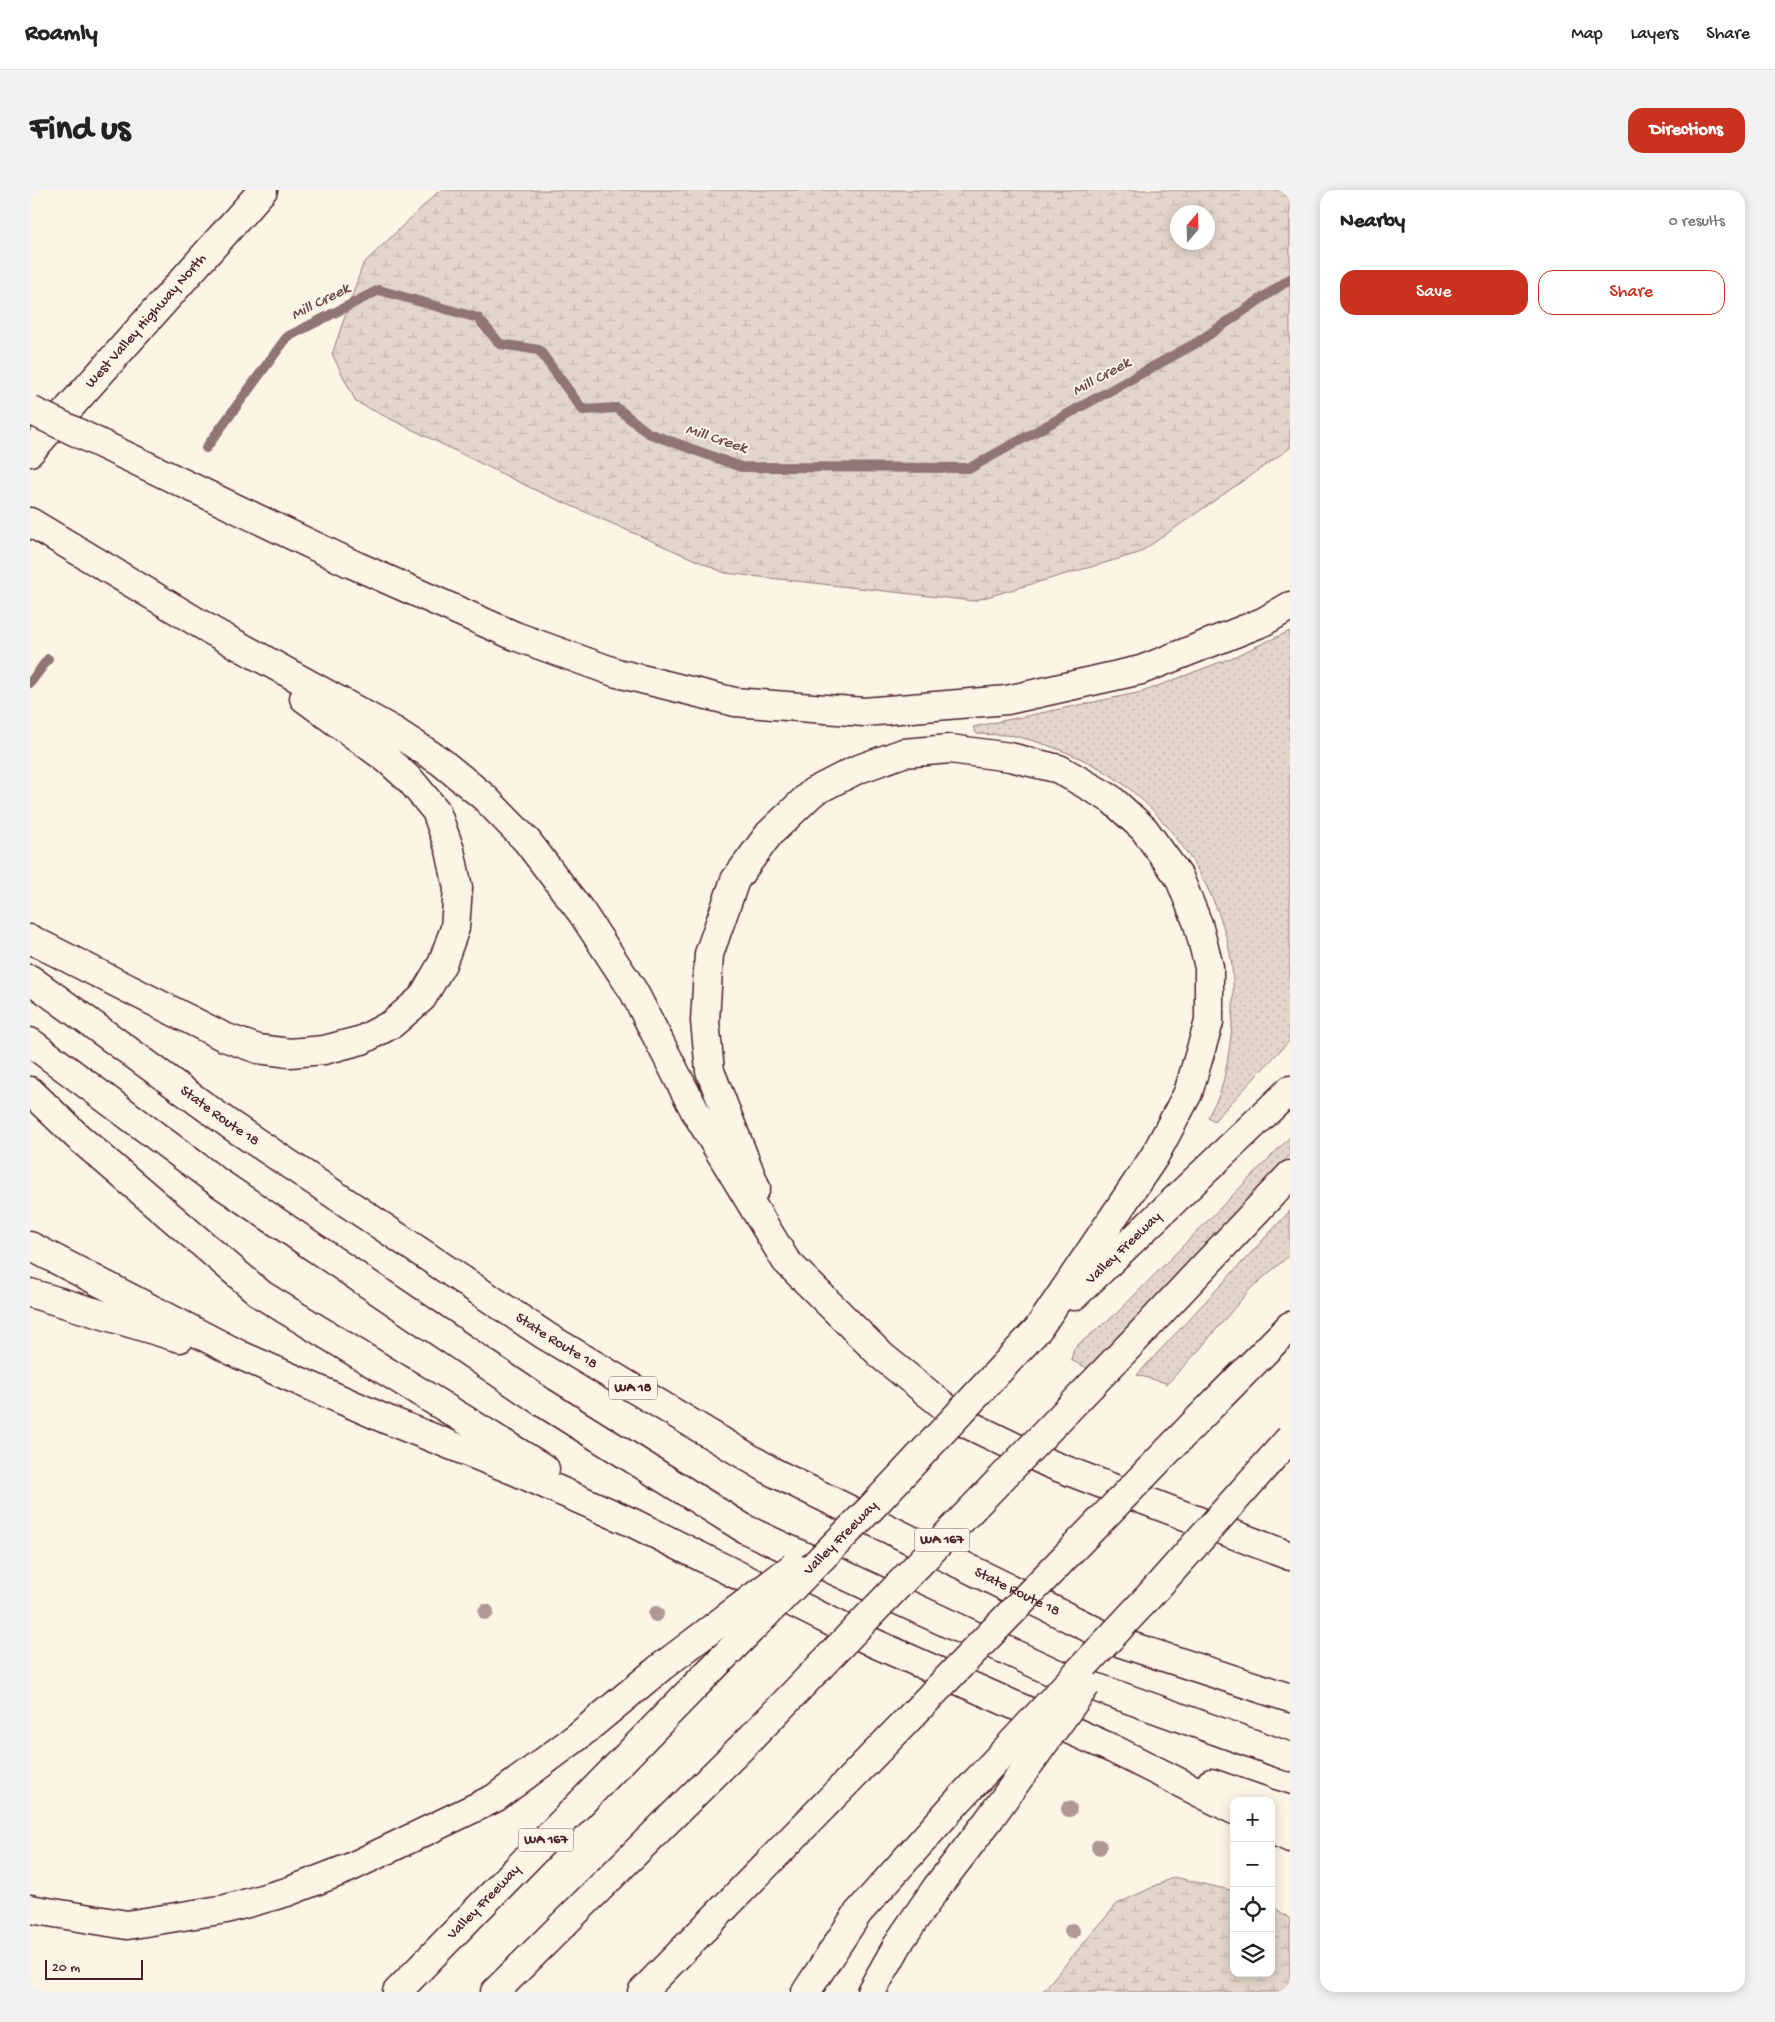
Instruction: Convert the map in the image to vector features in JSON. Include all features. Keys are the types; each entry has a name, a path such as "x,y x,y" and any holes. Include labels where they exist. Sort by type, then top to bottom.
{"main road":[{"name":"West Valley Highway North","path":"30,452 263,190"},
{"path":"30,410 350,563 515,636 618,673 735,702 864,712 1007,700 1141,670 1263,622 1290,606"},
{"path":"30,522 212,631 394,731 440,761 484,798 527,841 582,913 634,992 695,1111 786,1261 883,1357 965,1424 1050,1464 1290,1556"},
{"path":"30,939 224,1037 258,1049 290,1052 324,1050 362,1040 392,1024 422,998 442,964 455,928 458,888 450,850 436,811 411,781 388,760 212,631"},
{"path":"786,1261 710,1071 705,1021 709,954 735,880 769,834 813,792 856,770 904,753 950,749 1010,757 1059,769 1111,799 1144,829 1179,876 1198,924 1209,967 1209,1022 1188,1093 1154,1157 1038,1329"},
{"name":"State Route 18","path":"30,979 229,1124 538,1331 773,1472 1118,1642 1290,1698"},
{"path":"30,1042 245,1200 542,1402 745,1529 1053,1672 1290,1757"},
{"name":"Valley Freeway","path":"397,1992 872,1507 1038,1329 1290,1090"},
{"path":"30,1091 78,1138 262,1295 633,1523"},
{"name":"WA 167","path":"495,1992 750,1738 1133,1342 1290,1175"},
{"path":"30,1246 240,1355 383,1418 513,1470 633,1523 874,1643 1113,1749 1230,1808"},
{"path":"30,1294 240,1355"},
{"path":"642,1992 1290,1326"},
{"path":"806,1992 858,1913 956,1804 1152,1593 1290,1438"},
{"path":"30,1909 127,1925 226,1909 287,1892 349,1868 495,1798 660,1668 872,1507"},
{"path":"871,1992 901,1939 937,1887 988,1820 1152,1593"},
{"path":"1113,1749 1251,1797"},
{"path":"1275,1805 1290,1810"},
{"path":"1275,1831 1290,1838"}],"green space":[{"path":"440,190 1290,190 1290,448 1139,553 973,601 725,573 535,490 356,402 332,354 363,264"},
{"path":"1290,631 1290,1040 1214,1121 1208,1117 1221,1090 1230,1044 1233,1012 1232,966 1227,939 1218,912 1206,885 1191,859 1155,812 1134,793 1101,769 1078,757 1040,743 1015,736 977,734 973,727 1142,692 1231,658"},
{"path":"1290,1137 1290,1155 1124,1334 1089,1369 1071,1360 1074,1348 1116,1314"},
{"path":"1290,1211 1290,1255 1251,1288 1199,1350 1166,1385 1166,1383 1137,1375"},
{"path":"1174,1877 1230,1890 1230,1977 1275,1977 1275,1908 1290,1919 1290,1992 1042,1992 1117,1904"}],"waterway":[{"name":"Mill Creek","path":"206,448 287,337 379,290 478,318 500,344 539,350 583,410 617,408 648,433 741,467 970,468 1198,342 1290,279"},
{"path":"30,683 48,659"}]}
